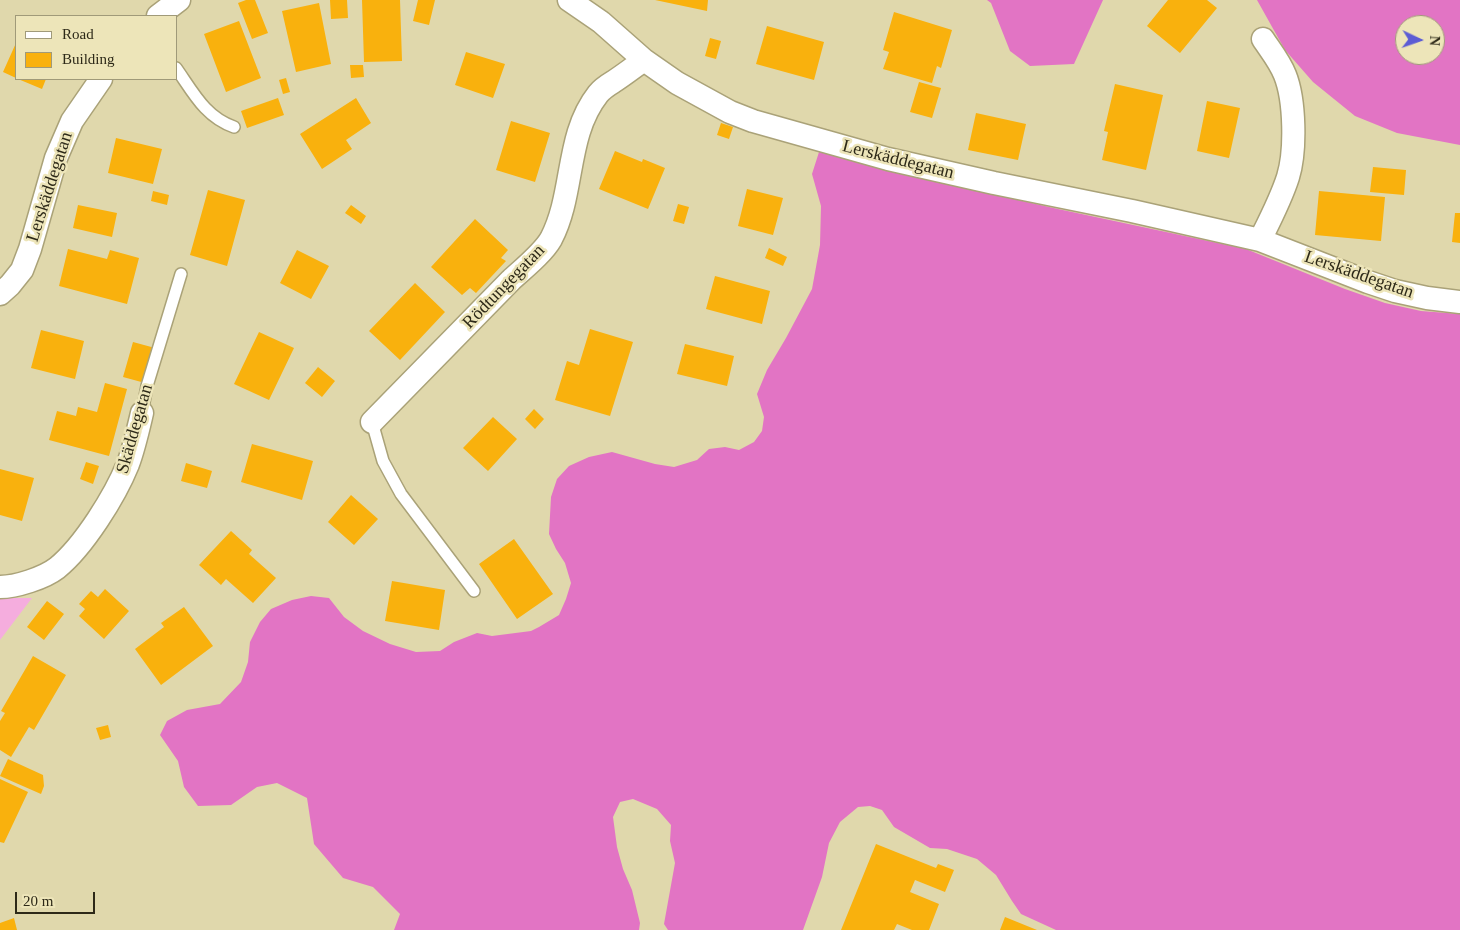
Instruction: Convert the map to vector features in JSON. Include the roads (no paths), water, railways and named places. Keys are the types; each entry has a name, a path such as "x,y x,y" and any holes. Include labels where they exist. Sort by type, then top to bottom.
{"street":[{"path":"159,15 179,0"},
{"name":"Lerskäddegatan","path":"569,0 602,11 644,60 677,83 730,112 770,126 888,159 1260,240 1395,291 1427,298 1460,302"},
{"path":"1260,240 1288,176 1293,148 1291,100 1286,76 1263,40"},
{"name":"Rödtungegatan","path":"372,422 550,240 563,205 573,150 588,109 599,92 644,60"},
{"name":"Lerskäddegatan","path":"0,294 22,270 30,249 56,158 72,121 100,80"},
{"name":"Skäddegatan","path":"0,587 8,587 31,581 56,569 78,545 95,524 115,491 128,464 142,413"}],"lane":[{"path":"178,71 203,107 214,117 234,127"},
{"name":"Skäddegatan","path":"142,413 147,386 181,274"},
{"path":"372,422 383,461 401,494 474,591"}]}
